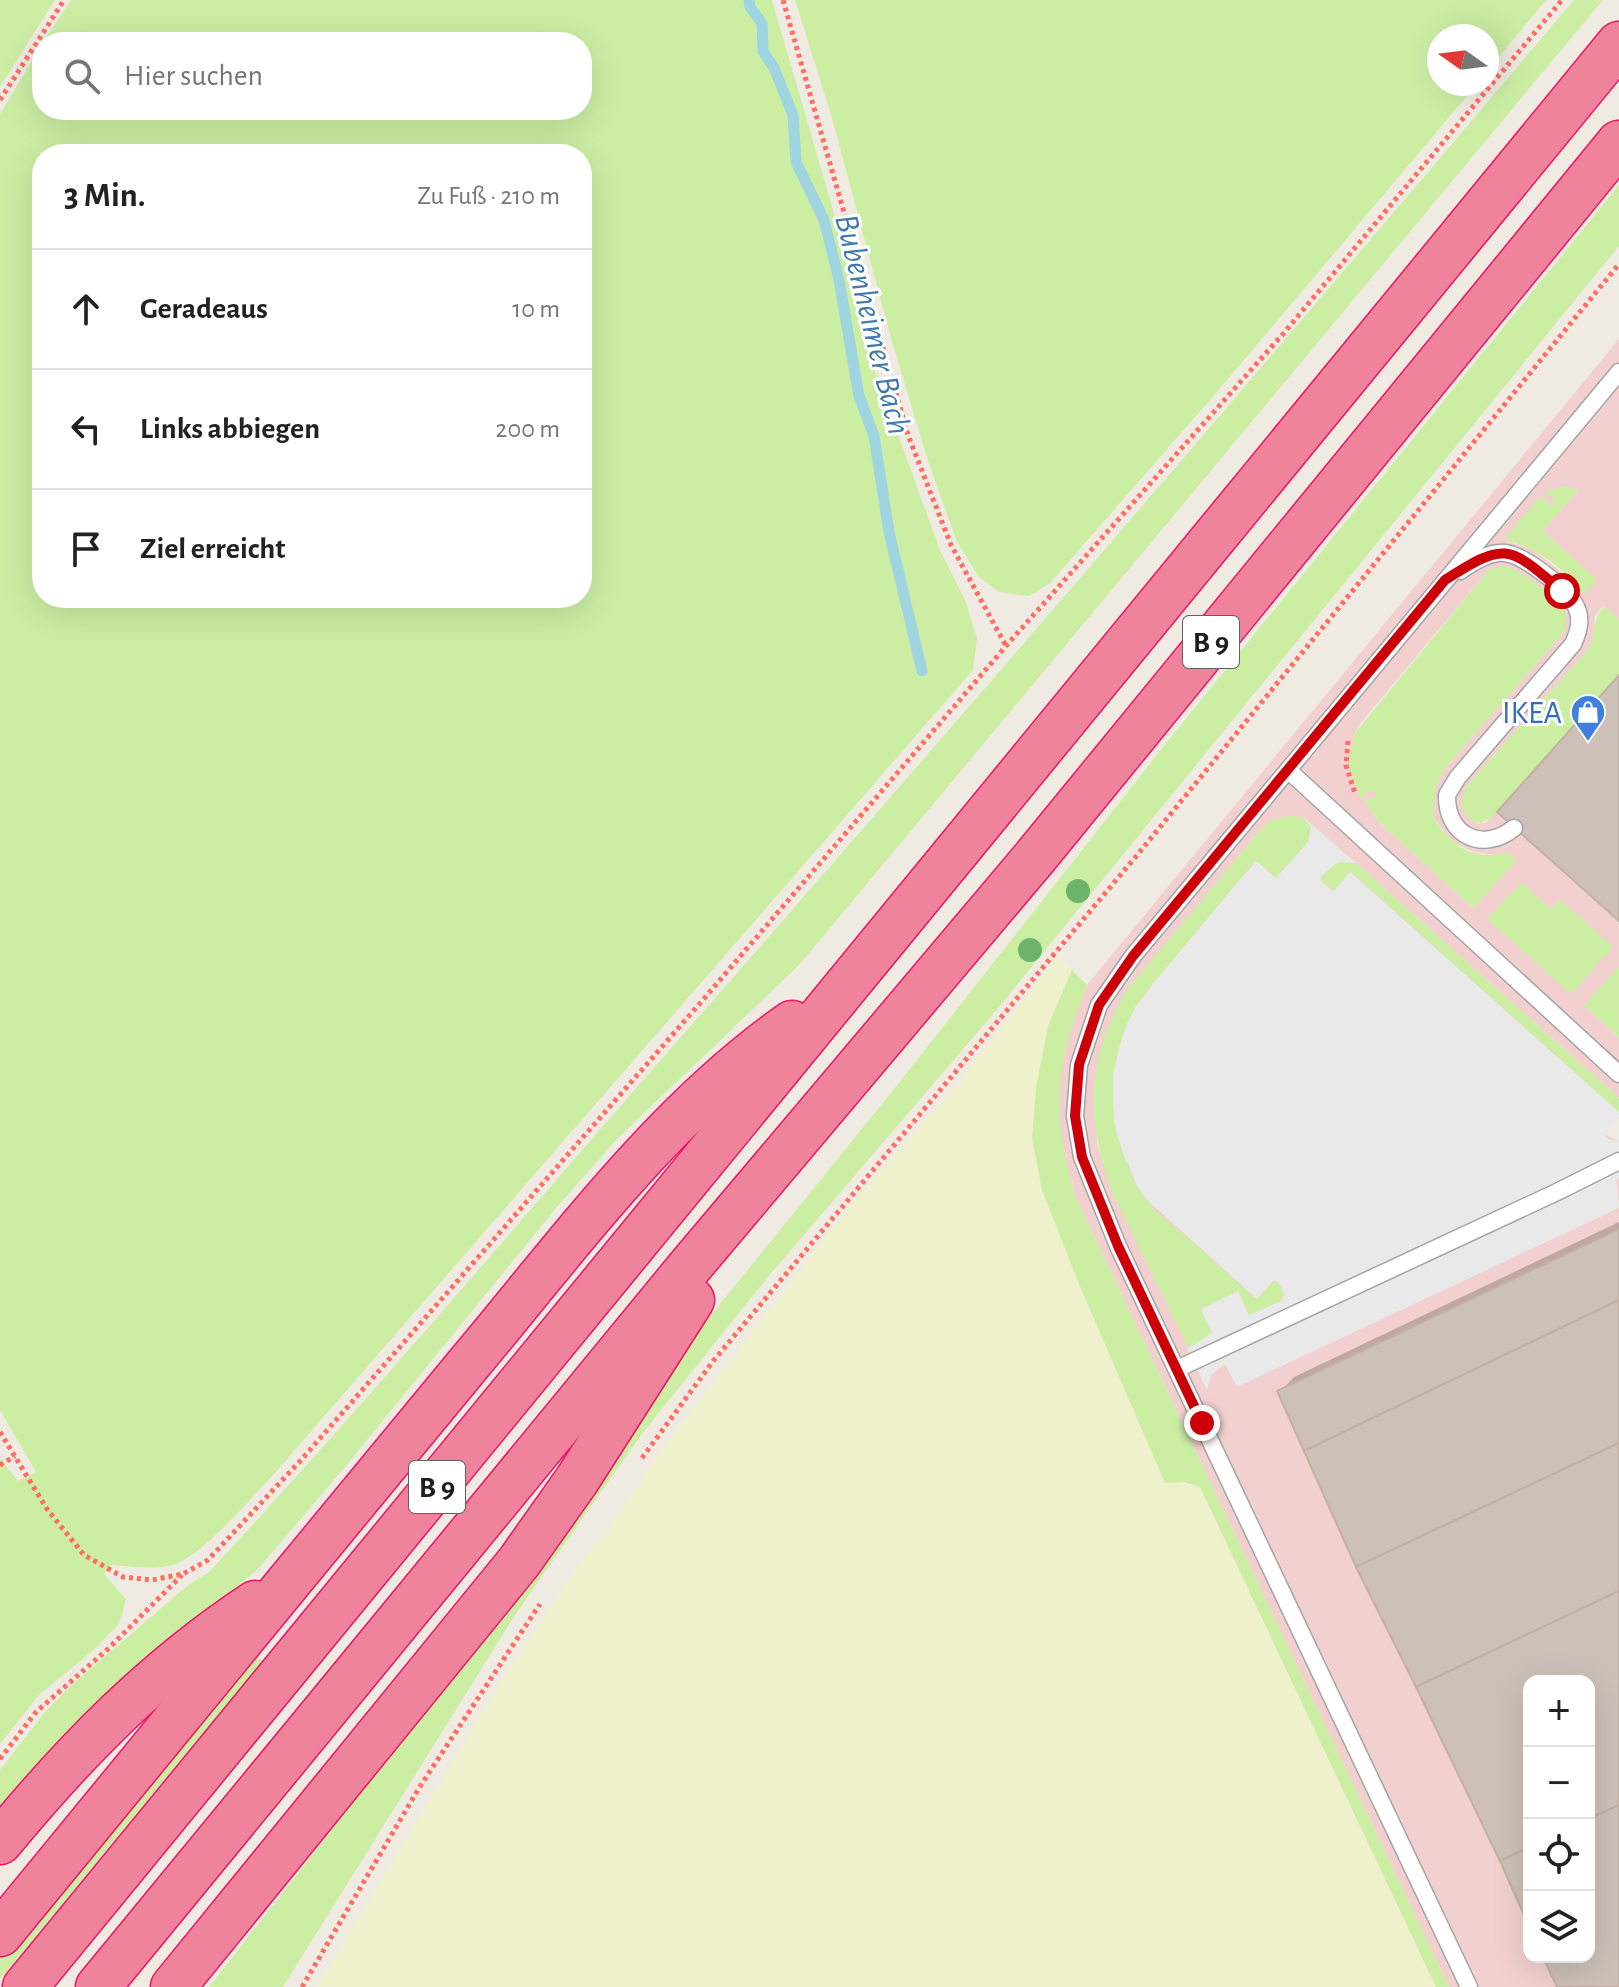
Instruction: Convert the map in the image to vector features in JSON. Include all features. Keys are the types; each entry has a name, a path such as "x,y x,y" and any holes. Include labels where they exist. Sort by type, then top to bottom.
{"highway":[{"name":"B 9","path":"25,1987 1619,44"},
{"name":"B 9","path":"98,1987 545,1441 1036,856 1619,143"},
{"path":"0,1934 654,1144 689,1109 771,1038 847,985"},
{"path":"173,1987 551,1519 798,1138"},
{"path":"0,1842 85,1744 144,1687 210,1633 294,1578"}],"lane":[{"path":"1469,1987 1118,1246 1082,1157 1075,1116 1079,1065 1099,1005 1133,956 1619,372"},
{"path":"1445,580 1477,560 1501,552 1521,556 1562,591 1574,603 1578,613 1580,629 1573,644 1458,777 1447,795 1451,817 1456,827 1467,836 1485,841 1501,838 1514,828"},
{"path":"1288,770 1619,1074"},
{"path":"1177,1369 1619,1161"}],"path":[{"path":"44,32 64,0"},
{"path":"783,0 908,435 951,545 1006,646"},
{"path":"0,1759 36,1712 108,1649 183,1574 208,1560 302,1459 702,1001 1006,646 1283,334 1562,0"},
{"path":"0,100 32,50"},
{"path":"640,1461 714,1360 1138,854 1619,264"},
{"path":"0,1432 47,1509 84,1555 123,1577 152,1580 183,1574"},
{"path":"0,1465 15,1456"},
{"path":"302,1987 419,1788 548,1593"}],"shaded area":[{"path":"1619,339 1619,619 1603,606 1595,616 1594,640 1587,651 1465,788 1477,824 1486,822 1619,675 1619,968 1584,1005 1619,1038 1619,1098 1356,863 1619,1112 1619,1118 1604,1134 1619,1141 1619,1987 1449,1987 1076,1198 1063,1157 1058,1114 1060,1067 1070,1028 1087,985","holes":["1562,487 1578,490 1543,531 1596,580 1584,594 1534,550 1507,541 1540,496 1551,506 1556,500 1546,491","1487,572 1564,632 1446,767 1436,785 1433,817 1452,842 1474,852 1497,855 1507,852 1516,860 1473,908 1379,822 1365,802 1377,794 1373,789 1361,797 1349,768 1355,733 1360,724","1263,827 1114,1196 1097,1143 1094,1094 1097,1067 1127,991","1521,882 1551,909 1560,900 1571,994"]},
{"path":"1304,818 1356,863 1338,862 1320,880 1334,891 1350,872 1619,1112 1619,1118 1604,1134 1608,1139 1619,1141 1619,1208 1237,1387 1225,1364 1211,1375 1207,1390 1187,1349 1212,1333 1201,1309 1238,1291 1249,1315 1281,1301 1284,1295 1282,1288 1273,1281 1257,1299 1147,1200 1136,1184 1118,1137 1114,1121 1113,1074 1126,1025 1151,986 1256,861 1276,878 1308,842 1311,827"}],"green space":[{"path":"0,0 55,0 32,32 0,87"},
{"path":"71,0 772,0 833,210 872,363 940,550 965,600 977,638 973,670 253,1497 211,1539 184,1560 157,1567 111,1565 104,1574 126,1599 119,1624 96,1648 39,1695 0,1744 0,1459 18,1481 36,1472 0,1410 0,114 32,61 32,120 592,120 592,32 50,32"},
{"path":"795,0 1546,0 1499,57 1499,24 1427,24 1427,96 1467,96 1223,385 1050,583 1029,596 999,592 978,576 957,542 928,461 891,338 832,118"},
{"path":"1574,0 1603,0 800,964 617,1139 556,1208 258,1569 164,1647 0,1815 0,1770 45,1712 187,1586 209,1572 322,1448 1000,671 1492,96 1499,96 1499,88"},
{"path":"1619,185 1619,246 994,1013 767,1278 641,1435 515,1615 283,1987 209,1987 334,1827 687,1345 891,1093 1167,742"},
{"path":"1562,487 1578,490 1543,531 1597,580 1584,594 1550,561 1529,548 1507,541 1506,537 1540,496 1551,506 1556,500 1545,491"},
{"path":"1504,566 1519,572 1547,592 1561,607 1566,622 1564,632 1446,767 1436,786 1433,817 1447,836 1473,853 1495,855 1507,852 1517,861 1473,908 1379,822 1365,802 1377,794 1373,789 1361,798 1349,768 1349,757 1355,733 1487,572 1493,567"},
{"path":"1604,606 1619,619 1619,675 1497,812 1481,822 1473,821 1461,806 1465,788 1587,651 1597,617"},
{"path":"1291,815 1304,818 1311,827 1308,842 1276,878 1255,861 1136,1006 1118,1054 1113,1103 1116,1128 1133,1176 1146,1199 1256,1299 1273,1281 1282,1288 1284,1295 1281,1301 1249,1316 1201,1310 1212,1333 1189,1349 1114,1196 1098,1142 1094,1116 1097,1067 1103,1042 1126,991 1263,827 1271,820"},
{"path":"1343,860 1356,863 1619,1098 1619,1112 1351,872 1334,891 1320,880 1333,864"},
{"path":"1521,882 1551,909 1560,900 1613,947 1571,994 1487,919"},
{"path":"1058,956 1072,970 1048,1026 1032,1138 1042,1190 1165,1482 1184,1482 1200,1487 1436,1987 317,1987 510,1667 661,1450 854,1201 960,1081"},
{"path":"1619,968 1619,1038 1584,1005"},
{"path":"1072,970 1087,985 1068,1040 1060,1090 1062,1140 1076,1198 1449,1987 1436,1987 1200,1487 1184,1482 1165,1483 1042,1190 1032,1138 1036,1088 1048,1026"},
{"path":"248,1657 263,1660 0,1979 0,1957"}],"building":[{"name":"IKEA","path":"1619,675 1619,921 1497,812"},
{"path":"1619,1229 1619,1300 1304,1451 1277,1391"},
{"path":"1619,1300 1619,1443 1356,1567 1304,1451"},
{"path":"1619,1443 1619,1591 1416,1687 1356,1567"},
{"path":"1619,1591 1619,1805 1595,1816 1595,1675 1523,1675 1523,1850 1500,1861 1416,1687"},
{"path":"1619,1805 1619,1987 1557,1987 1546,1963 1595,1963 1595,1816"},
{"path":"1523,1850 1523,1913 1500,1861"}],"waterway":[{"name":"Bubenheimer Bach","path":"749,0 750,7 762,23 763,51 774,68 793,115 796,162 824,220 839,280 859,396 874,436 889,532 922,671"}],"place":[{"name":"IKEA","path":"1588,743"}],"route":[{"path":"1202,1423 1118,1246 1082,1157 1075,1116 1079,1065 1099,1005 1133,956 1260,800 1445,580 1477,560 1501,552 1521,556 1562,591"}]}
